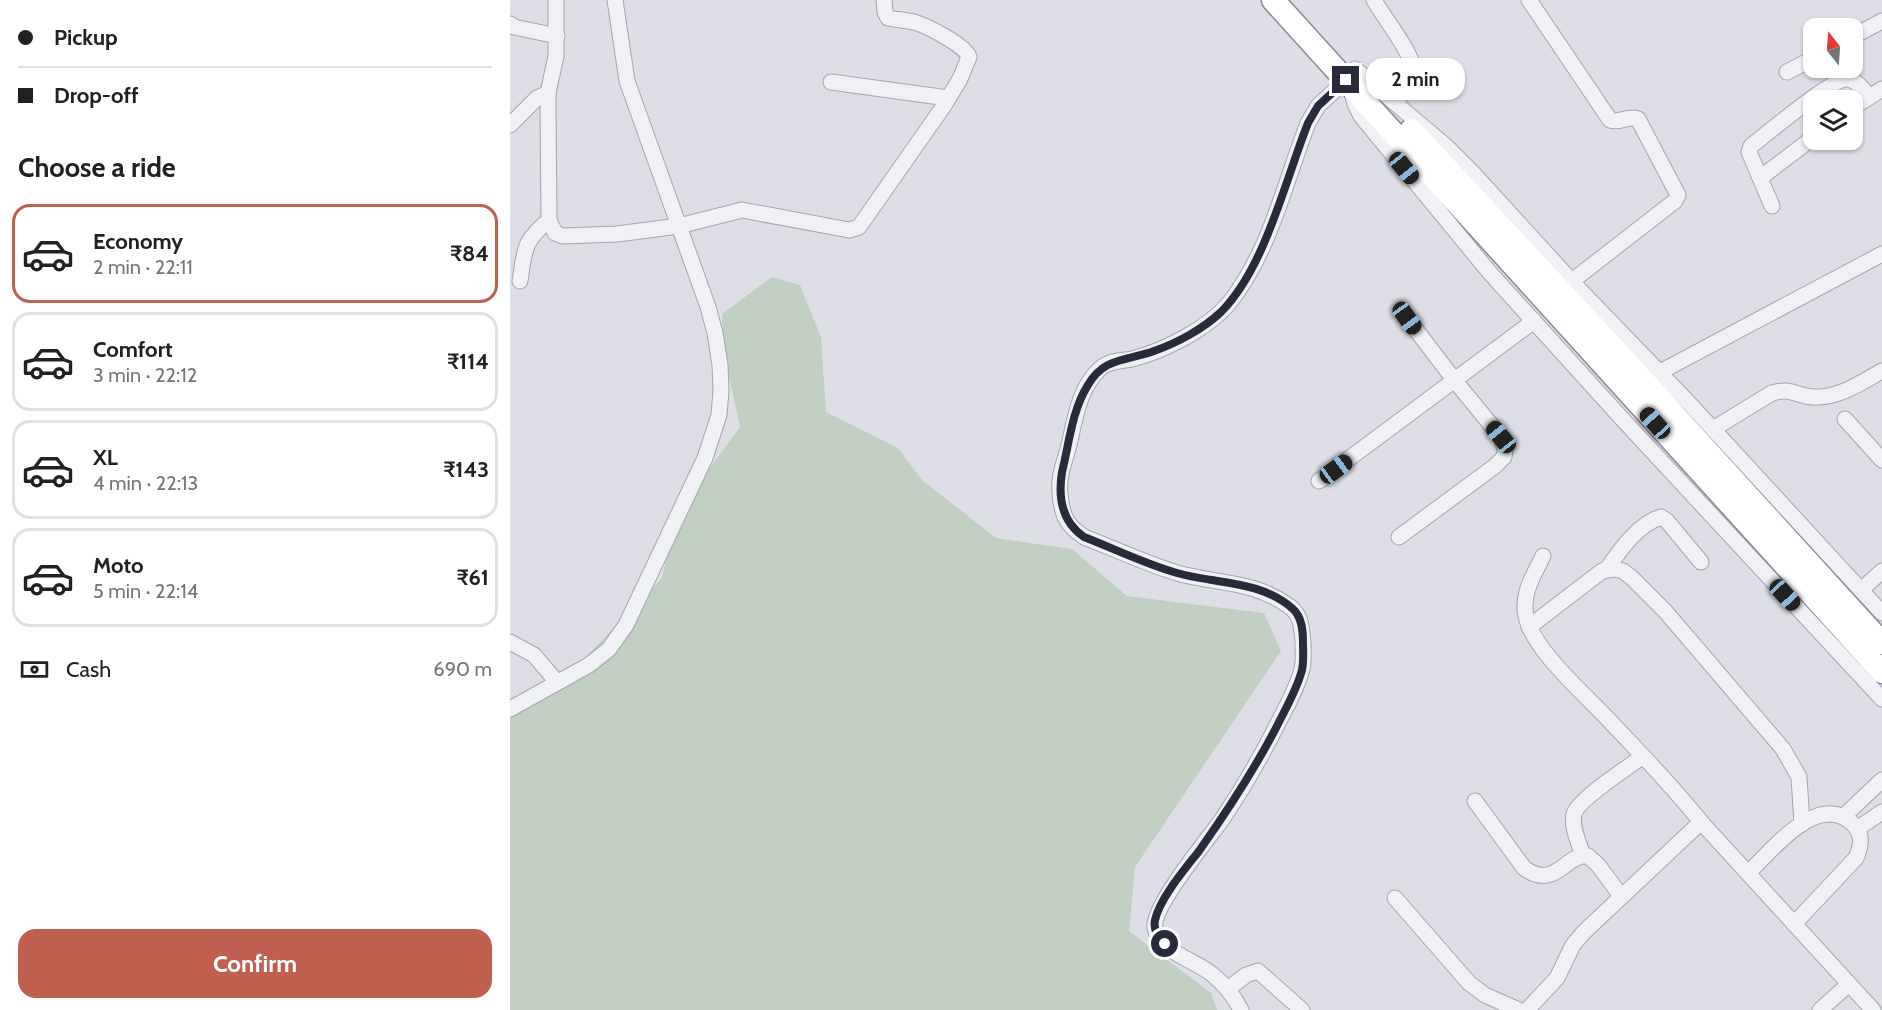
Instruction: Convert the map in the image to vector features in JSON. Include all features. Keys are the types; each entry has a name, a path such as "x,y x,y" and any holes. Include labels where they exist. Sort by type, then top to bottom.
{"highway":[{"path":"1273,0 1619,354 1882,643"},
{"path":"1294,0 1350,78 1882,672"}],"street":[{"path":"556,0 556,56 548,93 549,220 555,233 563,236 617,234 679,226 735,210 856,230 864,222 948,98 964,70 969,54 924,26 915,22 888,18 884,0"},
{"path":"510,709 589,665 609,649 626,625 705,458 719,415 722,391 715,333 679,226 631,96 623,64 615,0"},
{"path":"1374,0 1400,41 1414,69 1413,76 1395,103"},
{"path":"1529,0 1610,120 1614,122 1633,117 1638,119 1678,195 1675,201 1572,281"},
{"path":"1863,31 1882,21"},
{"path":"510,24 514,27 557,36"},
{"path":"1787,72 1803,64"},
{"path":"1350,78 1395,103 1447,147 1472,172 1882,613"},
{"path":"1350,78 1355,104 1361,116 1490,273 1882,699"},
{"path":"1241,1010 1228,989 1200,965 1171,950 1165,944 1156,933 1155,917 1163,901 1222,819 1259,762 1292,696 1302,667 1303,632 1299,617 1291,607 1240,584 1176,572 1084,537 1071,526 1065,516 1060,482 1079,405 1087,386 1109,363 1132,359 1157,350 1200,328 1220,313 1244,283 1268,231 1308,123 1318,106 1350,78"},
{"path":"1772,206 1749,152 1751,146 1828,87 1844,79 1855,81 1876,93 1863,101"},
{"path":"831,82 948,98"},
{"path":"510,125 537,98 548,93"},
{"path":"1760,178 1803,145"},
{"path":"520,280 528,241 549,220"},
{"path":"1660,372 1882,254"},
{"path":"1399,537 1504,457 1504,443 1501,437 1407,318"},
{"path":"1319,481 1534,321"},
{"path":"1713,429 1773,393 1782,390 1813,397 1826,396 1857,385 1882,371"},
{"path":"1845,419 1882,460"},
{"path":"1529,627 1577,588 1607,569 1630,539 1651,521 1661,517 1667,520 1701,562"},
{"path":"1543,556 1529,585 1525,600 1529,627 1536,641 1678,793 1701,822 1873,1010"},
{"path":"1607,569 1623,571 1631,577 1665,612 1783,749 1799,777 1802,824"},
{"path":"1861,590 1882,571"},
{"path":"510,642 534,655 557,682"},
{"path":"1583,855 1576,835 1575,811 1584,800 1643,756"},
{"path":"1844,816 1882,780"},
{"path":"1475,801 1524,868 1532,873 1549,875 1583,855 1592,858 1621,896"},
{"path":"1857,828 1882,812"},
{"path":"1748,873 1789,834 1819,814 1844,816 1857,828 1861,845 1856,858 1794,924"},
{"path":"1527,1010 1557,978 1578,938 1701,822"},
{"path":"1395,898 1469,983 1485,995 1519,1010"},
{"path":"1228,989 1246,975 1258,971 1302,1010"},
{"path":"1820,1010 1849,984"}],"green space":[{"path":"772,277 800,285 821,337 826,412 898,448 922,480 996,538 1072,549 1127,596 1264,613 1281,651 1135,867 1129,931 1211,993 1217,1010 510,1010 510,716 549,695 662,578 675,516 740,427 724,354 722,314"}],"route":[{"path":"1165,944 1156,933 1155,917 1163,901 1222,819 1259,762 1298,682 1302,667 1303,632 1296,612 1281,600 1240,584 1192,577 1176,572 1084,537 1071,526 1065,516 1060,482 1062,472 1079,405 1087,386 1103,366 1132,359 1180,339 1200,328 1230,303 1256,260 1308,123 1318,106 1346,80"}]}
